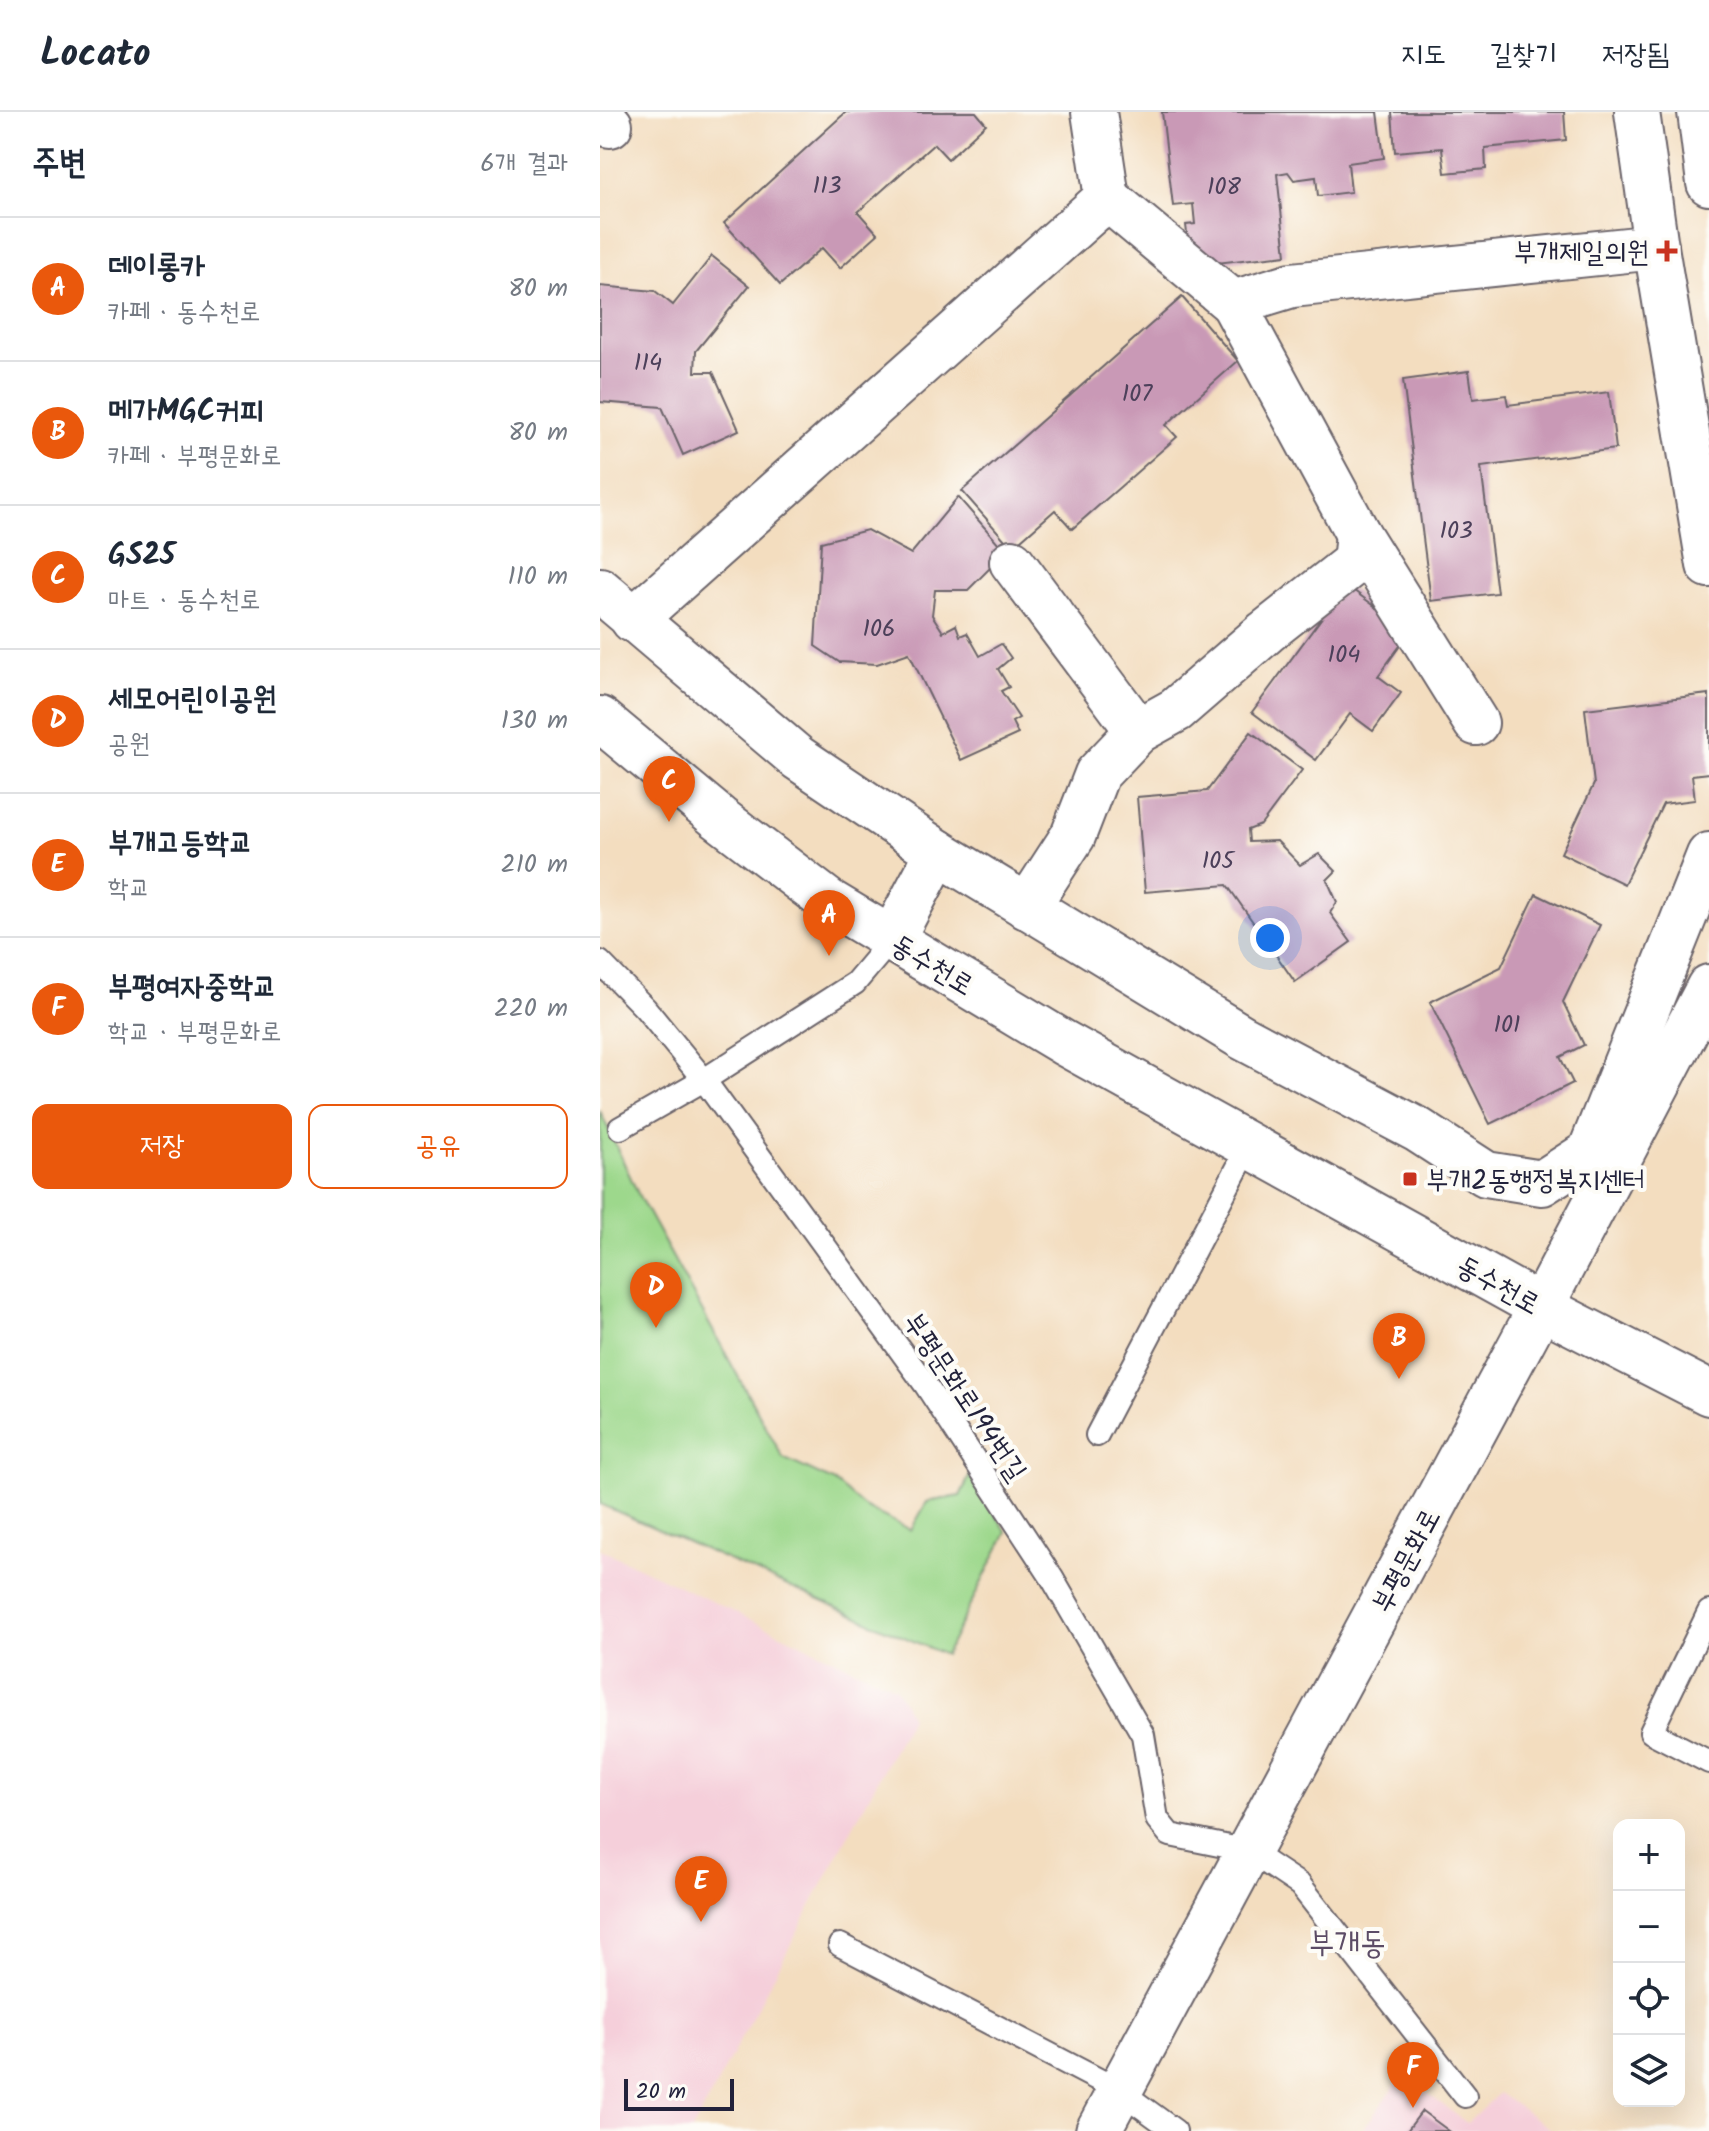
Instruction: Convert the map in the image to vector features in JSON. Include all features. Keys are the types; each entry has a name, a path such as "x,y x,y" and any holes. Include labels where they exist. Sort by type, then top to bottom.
{"street":[{"path":"1094,112 1107,198 1233,303 1358,534 1476,723"},
{"path":"1637,112 1656,247 1709,565"},
{"path":"1700,112 1709,183"},
{"path":"633,620 1107,198"},
{"path":"1233,303 1292,285 1656,247"},
{"path":"1027,907 1073,836 1097,774 1138,731 1176,710 1266,632 1355,562 1358,534"},
{"path":"1012,562 1138,731"},
{"path":"600,590 798,758 938,852 1242,1037 1418,1130 1486,1174 1542,1183 1590,1152 1709,855"},
{"name":"동수천로","path":"603,733 828,901 1064,1043 1541,1307 1709,1393"},
{"path":"892,939 938,852"},
{"name":"부평문화로","path":"1098,2131 1541,1307 1709,987"}],"lane":[{"path":"620,1128 704,1080 855,983 892,939"},
{"name":"부평문화로194번길","path":"600,962 645,1008 704,1080 925,1384 1052,1578 1143,1735 1157,1819 1170,1835 1249,1851"},
{"path":"1097,1435 1249,1146"},
{"path":"1709,1612 1651,1732 1709,1762"},
{"path":"1249,1851 1300,1885 1465,2096"},
{"path":"840,1945 1120,2091 1175,2131"}],"shaded area":[{"path":"600,1549 896,1688 911,1717 692,2131 604,2131 600,2127"},
{"path":"1403,2075 1467,2123 1499,2093 1553,2131 1362,2131"}],"green space":[{"path":"600,1111 640,1198 783,1458 835,1482 864,1507 911,1530 927,1502 960,1496 970,1475 1007,1532 945,1655 600,1504"}],"building":[{"path":"846,112 976,112 986,124 948,159 934,144 858,212 878,234 840,268 822,248 780,285 724,223"},
{"path":"1162,112 1378,112 1384,158 1348,163 1351,192 1318,196 1316,177 1294,180 1288,172 1277,174 1286,255 1191,266 1186,225 1195,224 1193,204 1173,206"},
{"path":"1392,112 1564,112 1566,140 1485,148 1486,169 1445,173 1442,148 1395,152"},
{"path":"712,256 749,286 696,351 695,372 713,372 739,430 683,455 662,407 600,402 600,286 655,291 673,305"},
{"path":"1182,297 1238,361 1166,425 1177,437 1072,529 1055,510 1012,548 962,491"},
{"path":"1469,371 1473,399 1506,395 1508,405 1609,392 1616,449 1481,467 1497,593 1431,601 1403,380"},
{"path":"958,497 1006,552 968,590 935,590 932,615 943,632 956,625 960,636 967,633 980,656 1001,644 1011,658 998,669 1009,687 1001,691 1019,718 1012,722 1018,734 961,760 909,653 877,664 839,662 815,646 821,542 867,530 911,554"},
{"path":"1346,585 1410,632 1378,676 1401,693 1373,731 1350,714 1316,760 1252,712"},
{"path":"1709,694 1709,773 1692,775 1695,800 1663,804 1624,884 1561,853 1594,784 1585,709"},
{"path":"1251,732 1302,770 1261,825 1248,830 1249,842 1277,841 1300,865 1319,854 1336,871 1327,880 1337,902 1330,913 1351,942 1295,982 1227,885 1145,892 1137,797 1207,791"},
{"path":"1536,894 1600,925 1563,1002 1584,1045 1560,1057 1573,1083 1490,1124 1430,1002 1501,967"},
{"path":"1422,2111 1449,2131 1407,2131"}],"place":[{"name":"부개제일의원","path":"1667,251"},
{"name":"GS25","path":"669,822"},
{"name":"데이롱카","path":"829,956"},
{"name":"부개2동행정복지센터","path":"1410,1179"},
{"name":"세모어린이공원","path":"656,1328"},
{"name":"메가MGC커피","path":"1399,1379"},
{"name":"부개고등학교","path":"701,1922"},
{"name":"부평여자중학교","path":"1413,2108"}],"district":[{"name":"부개동","path":"1347,1942"}]}
